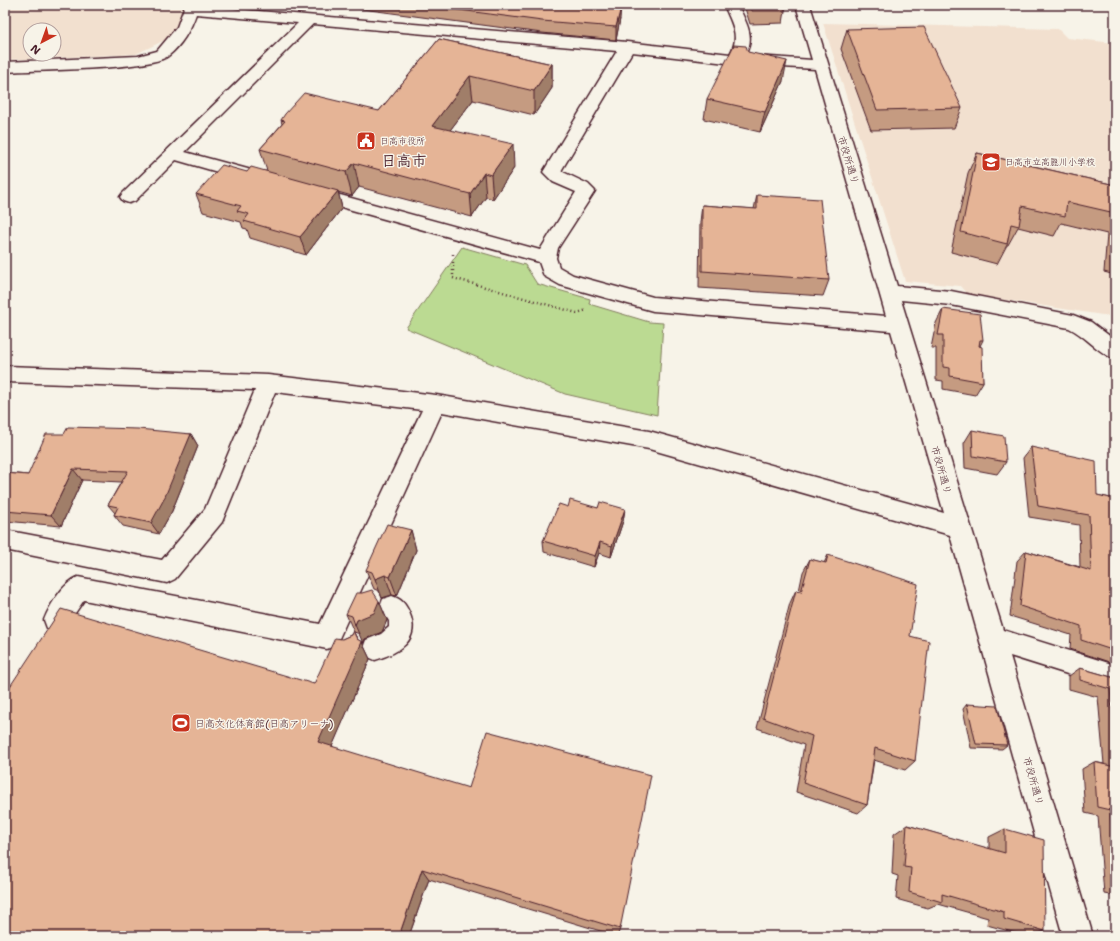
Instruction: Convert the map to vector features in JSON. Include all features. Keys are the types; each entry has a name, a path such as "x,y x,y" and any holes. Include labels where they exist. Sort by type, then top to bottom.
{"street":[{"path":"730,5 744,36 744,46 735,59"},
{"name":"市役所通り","path":"803,5 899,324 958,527 993,639 1078,936"},
{"path":"5,67 139,61 162,54 184,28 191,7 627,47 735,59 821,65"},
{"path":"129,197 310,19"},
{"path":"627,47 552,172 557,178 579,184 586,191 549,248 547,258 551,271 567,280 653,304 899,324"},
{"path":"173,154 264,180"},
{"path":"295,188 547,258"},
{"path":"889,292 951,298 1073,322 1084,327 1115,351"},
{"path":"5,374 268,383 436,403 649,440 958,527"},
{"path":"5,540 167,572 214,515 268,383"},
{"path":"48,632 78,588 338,640 358,598 436,403"},
{"path":"375,648 386,645 397,638 402,626 399,613 392,607"},
{"path":"993,639 1115,677"}],"path":[{"path":"454,248 453,278 577,313 594,308"}],"shaded area":[{"path":"5,5 183,5 179,25 165,40 136,54 62,57 62,22 22,22 22,59 5,60"},
{"name":"日高市立高麗川小学校","path":"823,23 1058,29 1067,38 1115,43 1115,317 967,294 960,286 905,281"}],"green space":[{"path":"462,247 525,265 537,284 590,299 589,304 649,322 663,323 657,415 565,394 406,328"}],"building":[{"path":"422,5 602,5 621,7 616,27 542,21"},
{"path":"751,5 785,5 785,11 752,11"},
{"path":"924,27 962,108 877,110 847,29"},
{"path":"439,39 552,64 534,91 470,76 432,126 513,144 491,175 484,173 470,194 354,163 346,172 260,149 285,121 281,120 304,93 379,111"},
{"path":"734,45 746,46 748,52 787,61 765,112 707,99"},
{"path":"977,153 1115,185 1115,213 1067,202 1065,216 1022,206 1019,226 1011,224 1007,244 961,232"},
{"path":"222,165 247,172 251,167 338,191 300,237 244,221 249,214 237,211 241,206 196,194"},
{"path":"757,195 820,199 829,280 702,271 702,205 757,209"},
{"path":"943,309 980,314 983,340 980,340 979,346 982,347 983,382 950,376 950,368 943,367 943,335 938,335"},
{"path":"68,427 138,429 191,434 164,499 151,523 114,515 118,507 108,505 128,471 73,469 51,515 5,511 5,473 28,475 46,434 64,434"},
{"path":"972,430 1004,436 1006,462 973,456"},
{"path":"1031,447 1096,461 1097,495 1115,499 1115,651 1081,640 1081,626 1020,606 1026,551 1091,571 1089,515 1038,506"},
{"path":"570,500 598,508 600,502 625,509 612,546 600,542 595,556 543,541 559,504 568,507"},
{"path":"387,524 411,530 390,577 385,575 375,579 372,572 366,570"},
{"path":"828,555 918,584 910,636 929,641 915,761 875,748 867,805 803,783 812,736 763,718 796,590 801,592 810,559 826,563"},
{"path":"372,590 379,601 374,613 357,620 355,625 352,616 346,614 356,593"},
{"name":"日高文化体育館(日高アリーナ)","path":"61,609 314,684 335,638 342,639 351,635 353,631 357,639 362,642 318,742 469,788 487,731 651,775 620,929 422,869 399,936 5,936 5,694"},
{"path":"1080,668 1115,678 1115,743 1110,689 1080,680"},
{"path":"967,704 997,706 1007,745 976,744"},
{"path":"1094,762 1115,767 1115,860 1110,810 1097,807"},
{"path":"907,825 1005,853 1005,829 1044,840 1045,931 1004,919 1004,912 942,894 942,902 909,892 911,868 904,867"}],"place":[{"name":"日高市役所","path":"366,141"},
{"name":"日高市立高麗川小学校","path":"991,162"},
{"name":"日高文化体育館(日高アリーナ)","path":"181,723"}],"district":[{"name":"日高市","path":"404,161"}]}
